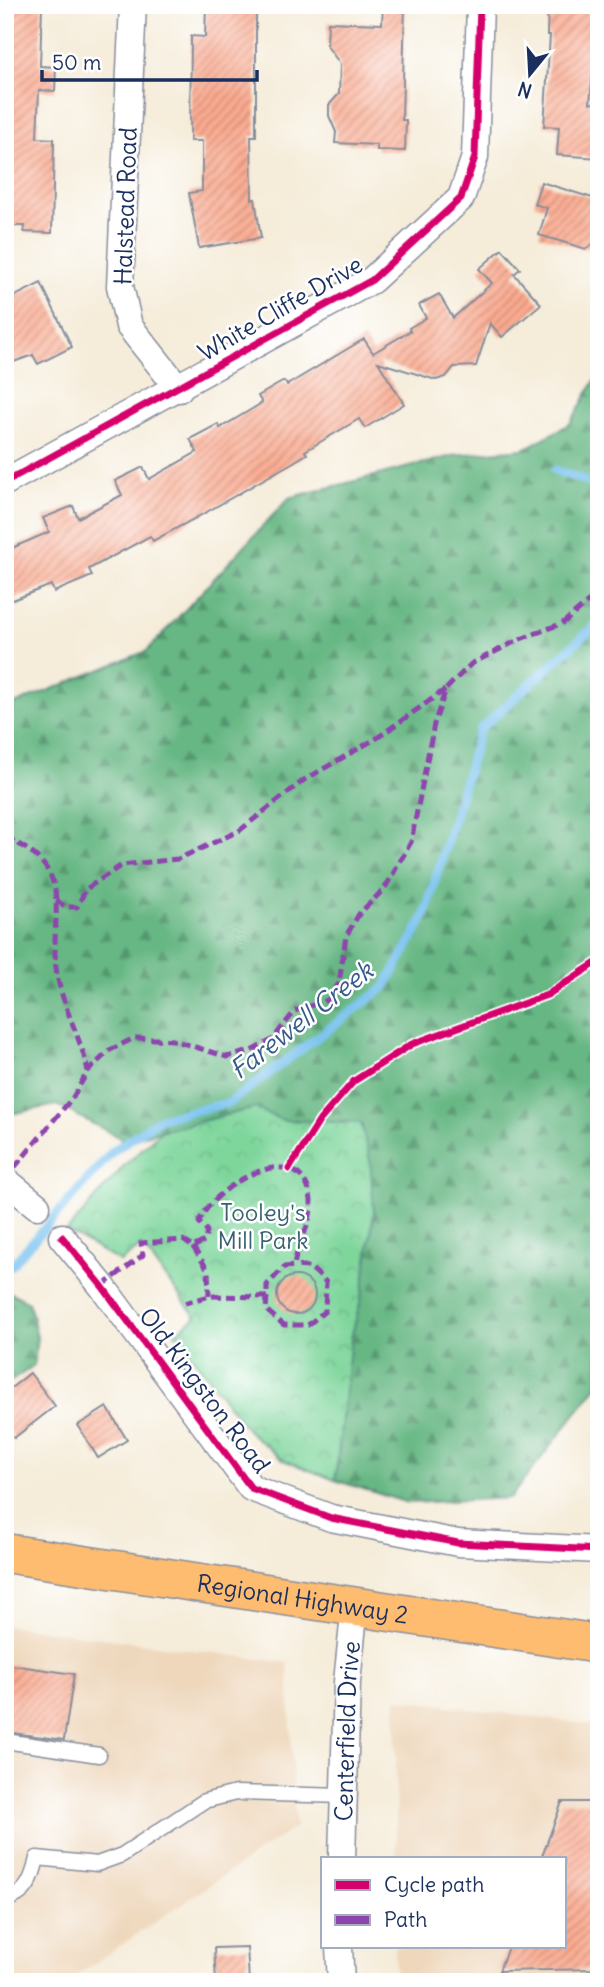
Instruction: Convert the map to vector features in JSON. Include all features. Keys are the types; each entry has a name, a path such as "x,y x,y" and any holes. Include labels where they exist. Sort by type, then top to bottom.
{"main road":[{"name":"Regional Highway 2","path":"5,1553 599,1644"}],"street":[{"name":"Halstead Road","path":"133,5 120,286 129,326 179,389"},
{"name":"White Cliffe Drive","path":"5,482 179,389 372,280 461,198 475,157 480,5"},
{"path":"5,1180 37,1206"},
{"name":"Old Kingston Road","path":"62,1237 102,1286 251,1488 331,1518 458,1543 599,1550"},
{"name":"Centerfield Drive","path":"342,1857 348,1682 355,1605"},
{"path":"340,1948 341,1982"}],"lane":[{"path":"5,1741 99,1755"},
{"path":"5,1899 24,1891 32,1880 37,1858 97,1864 122,1855 204,1801 236,1793 344,1796"}],"shaded area":[{"path":"5,1625 288,1663 295,1827 67,1982 5,1982"},
{"path":"396,1699 599,1726 599,1982 395,1982 395,1948 566,1948 566,1857 396,1857"}],"green space":[{"path":"599,373 599,1384 510,1498 408,1503 335,1480 351,1338 362,1295 374,1212 361,1123 282,1120 255,1108 124,1140 57,1105 5,1115 5,708 147,651 289,498 456,455 524,449 570,424"},
{"name":"Tooley's Mill Park","path":"255,1108 282,1120 361,1123 370,1160 374,1212 362,1295 351,1338 335,1480 283,1460 248,1431 175,1333 196,1317 142,1246 120,1262 67,1231 123,1167 161,1131"},
{"path":"5,1290 29,1302 37,1337 34,1365 5,1386"}],"building":[{"path":"5,5 42,5 40,66 56,67 55,91 39,90 37,138 54,139 52,233 24,232 25,226 5,226"},
{"path":"206,5 256,5 256,136 251,136 252,199 255,199 261,238 199,248 189,193 202,191 202,141 190,141 191,36 205,37"},
{"path":"383,5 405,5 402,120 406,120 405,151 377,150 377,145 335,143 336,132 329,116 329,105 339,94 340,64 327,46 328,22 382,24"},
{"path":"548,5 581,5 580,11 599,11 599,61 594,61 590,103 599,104 599,158 557,155 559,127 544,126 550,35 547,35"},
{"path":"541,182 599,200 599,240 586,249 539,235 547,208 534,204"},
{"path":"502,249 520,269 514,274 541,304 502,337 490,323 476,366 454,367 446,377 436,380 378,362 404,404 365,428 359,419 305,451 307,454 205,513 153,541 150,536 89,569 92,576 54,592 51,585 5,603 5,551 49,532 43,518 73,506 78,518 122,495 115,481 143,467 149,479 197,452 190,439 218,424 220,428 262,403 258,396 284,381 287,385 364,339 373,353 410,331 409,328 426,318 419,305 439,294 453,318 492,283 479,269"},
{"path":"41,283 72,347 38,364 33,355 5,365 5,301"},
{"path":"296,1276 310,1281 315,1295 310,1309 296,1314 282,1309 277,1295 282,1281"},
{"path":"30,1373 55,1406 14,1438 5,1426 5,1393"},
{"path":"107,1407 127,1440 98,1458 78,1425"},
{"path":"5,1664 74,1674 64,1740 5,1732"},
{"path":"562,1802 599,1802 599,1961 595,1969 499,1971 508,1948 566,1948 566,1857 542,1857"},
{"path":"247,1947 249,1982 216,1982 214,1948"}],"waterway":[{"path":"555,470 599,486"},
{"name":"Farewell Creek","path":"5,1265 11,1266 113,1151 161,1118 229,1103 385,987 424,918 480,729 599,622"}],"marked path":[{"path":"5,1179 73,1097 88,1071 110,1050 134,1038 173,1040 227,1057 251,1051 272,1040 295,1011 328,1000 339,983 346,936 359,914 385,888 411,842 434,724 446,689 471,664 518,640 563,623 599,593"},
{"path":"56,900 66,907 77,907 86,889 122,865 178,859 239,831 304,780 377,738 446,689"},
{"path":"5,837 29,851 44,865 53,881 56,898 55,957 58,980 88,1071"},
{"path":"102,1286 143,1255 141,1243 183,1240 193,1247 205,1241 207,1231 199,1222 207,1208 236,1182 272,1168 288,1169 301,1177 310,1194 308,1222 294,1266 284,1267 267,1285 267,1297 209,1296 185,1303"},
{"path":"193,1247 208,1270 209,1296"},
{"path":"267,1297 266,1310 284,1325 308,1325 325,1311 326,1282 310,1267 294,1266"}],"cycle path":[{"path":"5,482 372,280 461,198 475,157 480,5"},
{"path":"289,1169 320,1120 354,1081 412,1044 547,995 599,961"},
{"path":"62,1237 102,1286 251,1488 331,1518 458,1543 599,1550"}]}
